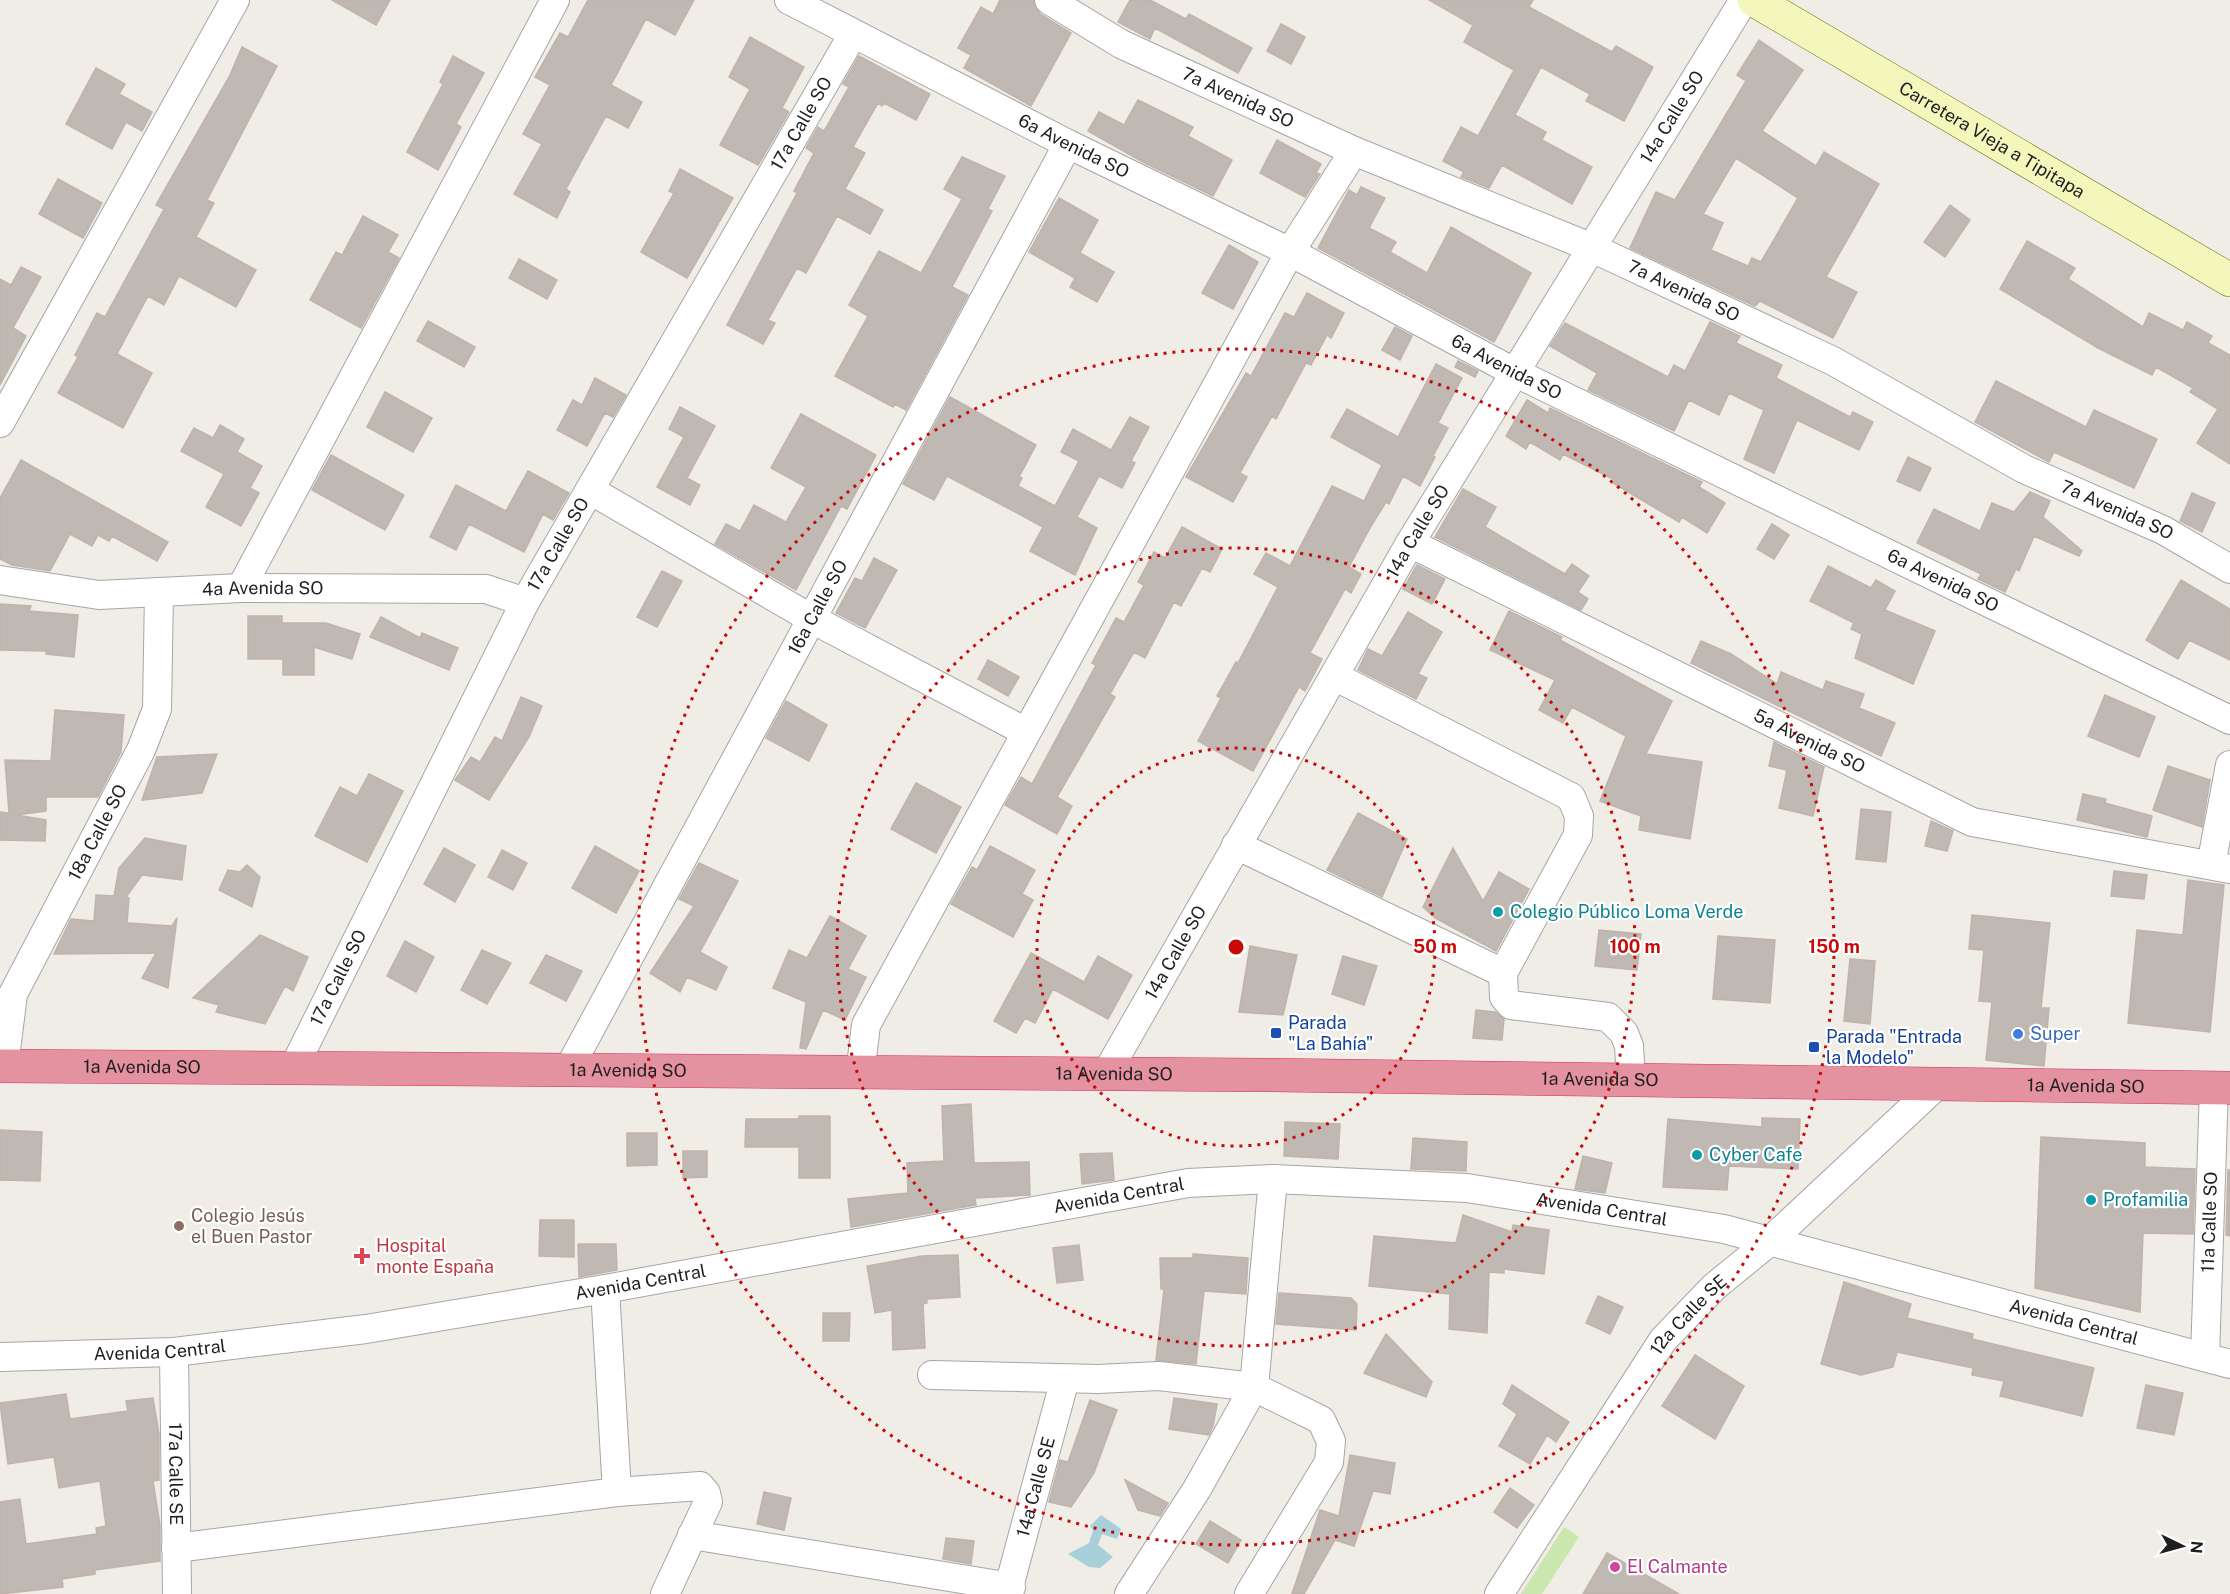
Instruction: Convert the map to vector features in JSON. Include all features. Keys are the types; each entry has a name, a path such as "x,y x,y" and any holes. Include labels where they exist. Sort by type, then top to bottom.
{"highway":[{"name":"1a Avenida SO","path":"2,1066 567,1072 1106,1074 2222,1088"}],"main road":[{"name":"Carretera Vieja a Tipitapa","path":"1754,0 2230,280"}],"street":[{"path":"0,423 235,0"},
{"path":"240,588 555,0"},
{"name":"6a Avenida SO","path":"789,0 1068,144 1290,252 1514,372 2230,720"},
{"name":"7a Avenida SO","path":"1049,0 1121,44 1354,151 1590,247 1833,362 2024,469 2163,530 2230,569"},
{"name":"14a Calle SO","path":"1106,1074 1410,543 1744,0"},
{"name":"17a Calle SO","path":"293,1069 525,602 852,34"},
{"name":"16a Calle SO","path":"567,1072 1068,144"},
{"path":"860,1074 866,1024 1290,252 1354,151"},
{"path":"590,490 812,619 1026,732"},
{"name":"5a Avenida SO","path":"1410,543 1972,822 2221,867"},
{"name":"4a Avenida SO","path":"0,580 99,595 240,588 486,589 525,602"},
{"name":"18a Calle SO","path":"2,1066 13,994 141,750 157,709 159,592"},
{"path":"1334,676 1571,798 1579,816 1578,835 1503,973 1504,997 1511,1005 1598,1015 1617,1024 1629,1046 1631,1081"},
{"path":"2221,867 2230,765"},
{"path":"1236,845 1503,973"},
{"name":"12a Calle SE","path":"1499,1594 1663,1340 1714,1287 1769,1242 1936,1086"},
{"name":"11a Calle SO","path":"2217,1360 2222,1088"},
{"path":"1129,1594 1197,1490 1254,1387 1272,1179"},
{"name":"Avenida Central","path":"0,1357 174,1352 366,1329 605,1289 1188,1183 1272,1179 1467,1188 1663,1218 1769,1242 2217,1360"},
{"path":"605,1289 617,1492"},
{"name":"17a Calle SE","path":"174,1352 177,1594"},
{"path":"932,1375 1065,1379 1159,1376 1254,1387 1321,1420 1331,1441 1329,1462 1249,1594"},
{"name":"14a Calle SE","path":"1009,1590 1065,1379"},
{"path":"176,1548 617,1492 700,1486 706,1493 708,1502 665,1594"},
{"path":"692,1535 1009,1590"}],"green space":[{"path":"1564,1527 1579,1537 1542,1594 1521,1594"}],"water":[{"path":"1101,1515 1121,1529 1117,1539 1102,1534 1098,1545 1113,1557 1100,1568 1089,1567 1068,1554 1089,1543 1093,1530 1090,1526"}],"building":[{"path":"332,0 390,0 376,25"},
{"path":"588,0 694,0 675,35 646,19 611,85 642,102 628,128 606,116 566,189 570,192 557,218 514,194 542,144 523,134 550,85 535,77 560,33 568,37"},
{"path":"1000,0 1033,0 1040,14 1071,33 1031,106 964,68 971,55 958,48 981,7 993,14"},
{"path":"1130,0 1150,0 1186,19 1189,14 1252,48 1238,73 1155,28 1150,39 1118,22"},
{"path":"1429,0 1533,0 1529,7 1612,52 1616,46 1653,67 1624,121 1586,101 1590,94 1541,67 1515,115 1546,132 1542,140 1592,167 1572,204 1502,165 1489,188 1461,177 1464,172 1443,161 1461,127 1478,136 1514,70 1464,42 1473,25"},
{"path":"1281,24 1305,37 1291,64 1267,51"},
{"path":"750,37 804,67 782,108 789,112 758,165 720,145 750,89 729,77"},
{"path":"1759,40 1803,70 1762,131 1816,166 1824,152 1879,184 1826,277 1857,292 1833,338 1760,301 1755,306 1630,248 1656,192 1675,200 1746,81 1737,75","holes":["1736,158 1798,198 1761,262 1752,258 1748,266 1711,250 1723,223 1703,214"]},
{"path":"242,47 277,66 207,200 214,203 196,237 256,270 236,307 179,276 164,305 148,296 117,354 152,373 123,428 58,393 78,357 75,355 97,313 105,317 164,209 156,205 230,75"},
{"path":"453,56 484,73 456,124 461,127 438,170 407,152 443,84 440,82"},
{"path":"859,56 930,94 916,120 884,103 882,106 878,103 853,147 865,153 845,189 883,210 870,234 837,216 806,273 797,268 768,320 775,323 763,344 727,325 797,193 794,191 814,153 806,148 818,127 824,131 849,87 843,84"},
{"path":"96,68 125,84 119,94 152,112 142,131 126,122 112,149 66,124"},
{"path":"1138,100 1193,127 1188,136 1232,160 1213,196 1143,162 1088,131 1099,112 1124,125"},
{"path":"1277,140 1321,164 1316,173 1320,174 1305,197 1260,173"},
{"path":"962,157 1005,176 988,209 992,211 952,287 968,295 906,410 895,404 893,407 835,376 868,316 849,305 879,251 921,273 962,199 944,189"},
{"path":"680,169 733,198 687,278 641,252 674,193 669,191"},
{"path":"58,179 102,203 83,238 39,214"},
{"path":"1361,187 1385,198 1369,228 1396,242 1390,252 1427,273 1451,227 1531,273 1494,342 1318,248 1349,190 1357,195"},
{"path":"1059,198 1098,220 1080,253 1114,272 1097,302 1070,287 1075,278 1029,252"},
{"path":"1950,205 1970,220 1945,257 1924,242"},
{"path":"363,216 398,235 388,252 399,258 361,328 310,300 336,252 342,255"},
{"path":"2027,241 2075,268 2068,279 2143,327 2149,313 2183,330 2187,322 2212,336 2208,343 2230,355 2230,464 2197,443 2218,409 2190,392 2193,388 2156,367 2152,375 2098,348 2000,289"},
{"path":"1229,245 1258,262 1233,309 1202,293"},
{"path":"519,259 557,280 547,299 509,278"},
{"path":"21,267 41,277 13,328 26,336 0,385 0,279 11,285"},
{"path":"1307,293 1344,313 1331,338 1327,335 1311,365 1306,363 1276,419 1272,416 1240,473 1247,477 1233,502 1186,477 1246,373 1251,376 1285,313 1294,317"},
{"path":"428,321 475,347 464,367 417,341"},
{"path":"1710,322 1740,336 1736,343 1782,365 1776,378 1850,417 1853,412 1873,422 1859,450 1797,420 1774,473 1744,459 1764,410 1729,393 1719,415 1689,400 1674,431 1588,390 1597,373 1550,346 1565,323 1668,377 1674,365 1685,371"},
{"path":"1395,327 1412,336 1400,360 1382,350"},
{"path":"1458,361 1478,371 1475,377 1455,367"},
{"path":"1436,364 1462,378 1438,423 1448,428 1433,456 1435,457 1420,486 1403,476 1389,504 1386,502 1370,528 1349,567 1361,574 1351,593 1345,589 1310,653 1322,659 1305,691 1299,687 1253,771 1198,741 1221,698 1217,696 1236,662 1238,663 1278,587 1254,574 1266,553 1290,566 1332,486 1364,501 1382,465 1331,437 1347,409 1398,437"},
{"path":"595,378 626,395 613,417 605,413 587,446 557,430 573,400 582,405"},
{"path":"1996,381 2086,427 2094,410 2157,439 2134,488 2054,452 2049,462 1975,422"},
{"path":"385,392 432,418 413,452 367,427"},
{"path":"950,397 1036,445 1019,477 1022,478 1018,486 1055,506 1079,461 1061,452 1073,429 1111,450 1130,417 1149,427 1131,461 1135,463 1122,488 1099,476 1077,517 1097,528 1075,575 1030,551 1043,527 1006,507 947,476 934,500 903,484"},
{"path":"1527,400 1548,413 1550,408 1702,482 1699,487 1725,503 1707,533 1682,517 1679,522 1613,483 1615,480 1563,454 1560,460 1530,442 1526,449 1506,436"},
{"path":"680,407 715,426 687,478 700,485 690,505 657,487 684,437 669,429"},
{"path":"801,414 876,455 847,509 841,506 796,590 715,544 726,524 740,531 754,505 786,522 806,487 771,468"},
{"path":"220,425 244,439 237,452 262,466 250,488 259,493 241,526 206,507 224,474 181,451 194,428 213,438"},
{"path":"331,455 404,495 385,530 312,490"},
{"path":"1908,457 1931,468 1920,491 1897,481"},
{"path":"21,460 168,542 157,561 112,536 109,541 98,535 92,546 70,534 50,571 12,565 0,559 0,498"},
{"path":"528,471 569,493 553,520 543,514 524,552 469,524 456,550 430,537 456,485 506,511"},
{"path":"1463,489 1496,507 1485,527 1565,574 1572,564 1589,576 1578,592 1588,599 1581,610 1435,537"},
{"path":"2030,492 2050,501 2043,517 2082,551 2079,556 2034,536 2019,571 2016,569 2005,592 1978,579 1981,574 1917,543 1934,509 1980,531 1992,503 2014,512"},
{"path":"2192,493 2215,503 2202,532 2180,521"},
{"path":"1772,524 1789,535 1774,559 1757,549"},
{"path":"1182,527 1222,549 1210,572 1202,568 1181,606 1174,602 1145,658 1134,652 1110,694 1115,697 1057,797 1072,806 1057,834 1005,805 1021,777 1032,784 1096,665 1092,663 1116,618 1124,622 1144,585 1138,582 1154,552 1165,558"},
{"path":"874,558 897,570 865,628 836,613 855,578 862,581"},
{"path":"1417,565 1445,579 1432,604 1403,589"},
{"path":"1828,566 1871,588 1876,580 1895,591 1885,610 1935,631 1913,684 1855,658 1862,634 1851,629 1854,623 1810,601"},
{"path":"662,571 682,581 657,627 637,617"},
{"path":"2181,580 2230,609 2230,660 2189,640 2178,659 2146,640"},
{"path":"0,604 31,606 29,611 78,615 74,657 46,654 46,651 0,650"},
{"path":"1509,611 1562,637 1560,640 1672,701 1646,754 1702,762 1690,839 1639,830 1641,816 1600,801 1626,736 1572,707 1563,723 1539,710 1555,680 1490,650"},
{"path":"1408,612 1442,632 1418,674 1427,678 1416,699 1358,670 1368,649 1382,656"},
{"path":"248,616 282,616 282,623 326,623 360,634 352,659 314,647 314,675 283,675 283,659 248,659"},
{"path":"381,617 420,638 422,633 458,648 449,670 370,637"},
{"path":"1701,641 1731,654 1777,684 1781,672 1823,690 1826,681 1864,694 1859,708 1895,723 1881,756 1691,663"},
{"path":"988,660 1019,677 1008,696 978,679"},
{"path":"2105,695 2155,717 2139,757 2088,736"},
{"path":"521,697 542,706 529,737 489,800 455,780 471,757 480,762 495,737 502,741"},
{"path":"786,701 827,725 809,761 766,738"},
{"path":"55,710 124,715 121,752 98,797 46,797 46,811 16,815 46,820 45,841 0,840 0,812 9,813 5,760 51,761"},
{"path":"1774,742 1824,767 1813,816 1779,808 1787,770 1769,766"},
{"path":"217,754 202,793 142,800 157,757"},
{"path":"2168,766 2210,780 2202,827 2153,810"},
{"path":"369,774 403,791 367,862 315,836 340,787 357,796"},
{"path":"916,783 961,807 936,853 891,829"},
{"path":"2083,794 2106,799 2105,803 2152,816 2147,837 2077,820"},
{"path":"1861,809 1891,812 1886,862 1856,859"},
{"path":"1358,813 1407,839 1382,897 1327,870"},
{"path":"1931,821 1953,831 1947,851 1925,846"},
{"path":"145,838 186,846 182,880 142,875 126,897 129,898 127,923 172,926 177,918 168,988 142,978 156,953 54,954 71,919 94,921 96,895 114,896 119,868"},
{"path":"595,846 639,871 616,913 572,888"},
{"path":"990,846 1035,870 1022,894 1033,900 1013,937 951,904 972,867 977,870"},
{"path":"444,848 475,865 455,902 424,884"},
{"path":"1453,848 1483,901 1499,872 1529,889 1496,951 1435,918 1423,907"},
{"path":"502,850 527,863 513,890 488,877"},
{"path":"699,863 738,881 700,952 727,967 716,990 687,977 680,992 650,973 694,906 679,899"},
{"path":"247,865 260,877 252,907 219,890 228,870 240,872"},
{"path":"2114,871 2147,875 2144,899 2111,896"},
{"path":"2188,880 2224,885 2210,1032 2128,1023 2137,930 2183,935"},
{"path":"1972,915 2050,923 2041,1008 2049,1008 2044,1066 1986,1060 1992,1002 1979,1001 1984,950 1969,949"},
{"path":"830,916 866,936 848,969 866,977 845,1020 823,1010 806,1049 800,1048 806,1002 773,988 789,950 807,958"},
{"path":"1599,930 1641,934 1637,970 1595,966"},
{"path":"260,935 308,957 293,991 285,986 265,1024 216,1012 219,1005 193,998"},
{"path":"1718,936 1775,940 1770,1003 1713,999"},
{"path":"405,941 434,957 416,992 387,976"},
{"path":"1250,946 1297,955 1283,1015 1239,1012"},
{"path":"482,950 511,963 487,1004 461,990"},
{"path":"1031,953 1084,982 1098,956 1132,975 1108,1019 1053,989 1035,1023 1025,1018 1016,1033 994,1021"},
{"path":"546,955 582,971 566,1001 530,983"},
{"path":"1343,956 1377,966 1364,1005 1332,994"},
{"path":"1850,959 1875,961 1870,1024 1844,1021"},
{"path":"1476,1010 1495,1012 1504,1019 1502,1040 1473,1038"},
{"path":"971,1104 974,1163 1029,1162 1030,1195 975,1198 976,1205 851,1227 848,1199 908,1193 907,1163 944,1161 942,1106"},
{"path":"799,1116 830,1116 830,1178 799,1178 799,1147 745,1147 746,1119 799,1119"},
{"path":"1762,1118 1800,1119 1798,1169 1729,1166 1727,1190 1663,1187 1668,1119 1762,1127"},
{"path":"1285,1122 1340,1124 1338,1159 1284,1156"},
{"path":"0,1130 42,1132 40,1181 0,1180"},
{"path":"627,1133 657,1133 657,1165 627,1166"},
{"name":"Profamilia","path":"2041,1137 2145,1143 2145,1167 2195,1169 2193,1234 2143,1233 2140,1312 2035,1288"},
{"path":"1413,1138 1467,1142 1466,1171 1411,1169"},
{"path":"683,1151 707,1151 707,1177 683,1178"},
{"path":"1112,1153 1114,1180 1082,1184 1080,1154"},
{"path":"1583,1156 1612,1163 1605,1193 1575,1189"},
{"path":"2228,1170 2230,1170 2230,1236 2226,1235"},
{"path":"1463,1215 1512,1232 1513,1225 1549,1230 1544,1274 1504,1269 1504,1273 1489,1272 1487,1333 1449,1329 1450,1294 1369,1286 1374,1236 1456,1243"},
{"path":"540,1220 574,1220 574,1257 539,1256"},
{"path":"578,1244 616,1244 617,1270 579,1277"},
{"path":"1079,1245 1083,1280 1057,1283 1053,1248"},
{"path":"1193,1254 1248,1258 1246,1294 1204,1291 1196,1364 1156,1360 1164,1289 1161,1289 1160,1258 1193,1258"},
{"path":"958,1255 960,1297 927,1299 927,1303 923,1304 925,1348 893,1350 892,1310 875,1313 867,1266 922,1256"},
{"path":"1844,1282 1911,1304 1907,1318 1973,1334 1972,1339 2094,1368 2082,1416 2000,1396 2004,1381 1972,1375 1973,1368 1897,1352 1893,1367 1861,1375 1821,1364"},
{"path":"1279,1293 1351,1298 1357,1304 1356,1330 1276,1324"},
{"path":"1598,1296 1623,1307 1610,1334 1586,1323"},
{"path":"823,1313 850,1313 849,1341 823,1341"},
{"path":"1386,1334 1432,1382 1426,1397 1364,1373"},
{"path":"1695,1355 1744,1386 1715,1439 1662,1406"},
{"path":"1512,1385 1569,1422 1556,1442 1547,1435 1530,1464 1499,1446 1517,1414 1503,1404"},
{"path":"2146,1385 2183,1393 2174,1435 2137,1428"},
{"path":"66,1394 70,1419 128,1411 126,1401 153,1398 159,1434 159,1480 153,1481 160,1525 160,1561 95,1570 95,1574 62,1579 63,1587 0,1594 0,1502 20,1499 26,1544 97,1534 96,1528 106,1526 100,1481 59,1488 54,1457 8,1464 0,1403"},
{"path":"1174,1398 1217,1404 1209,1435 1169,1429"},
{"path":"1090,1400 1117,1410 1094,1473 1071,1507 1049,1502 1060,1460 1068,1462"},
{"path":"1350,1455 1395,1463 1390,1494 1373,1491 1354,1546 1335,1540 1304,1594 1292,1594 1320,1510 1339,1516"},
{"path":"1125,1480 1168,1503 1160,1516 1138,1510"},
{"path":"1510,1488 1534,1505 1517,1528 1494,1512"},
{"path":"764,1492 791,1498 784,1530 757,1524"},
{"path":"1210,1521 1241,1540 1228,1563 1196,1544"},
{"path":"946,1538 974,1541 971,1564 943,1559"},
{"name":"El Calmante","path":"1607,1553 1679,1594 1583,1594"}],"place":[{"name":"Colegio Público Loma Verde","path":"1498,912"},
{"name":"Parada \"La Bahía\"","path":"1276,1033"},
{"name":"Super","path":"2018,1034"},
{"name":"Parada \"Entrada la Modelo\"","path":"1814,1047"},
{"name":"Cyber Cafe","path":"1697,1155"},
{"name":"Profamilia","path":"2091,1200"},
{"name":"Colegio Jesús el Buen Pastor","path":"179,1226"},
{"name":"Hospital monte España","path":"362,1256"},
{"name":"El Calmante","path":"1615,1567"}]}
